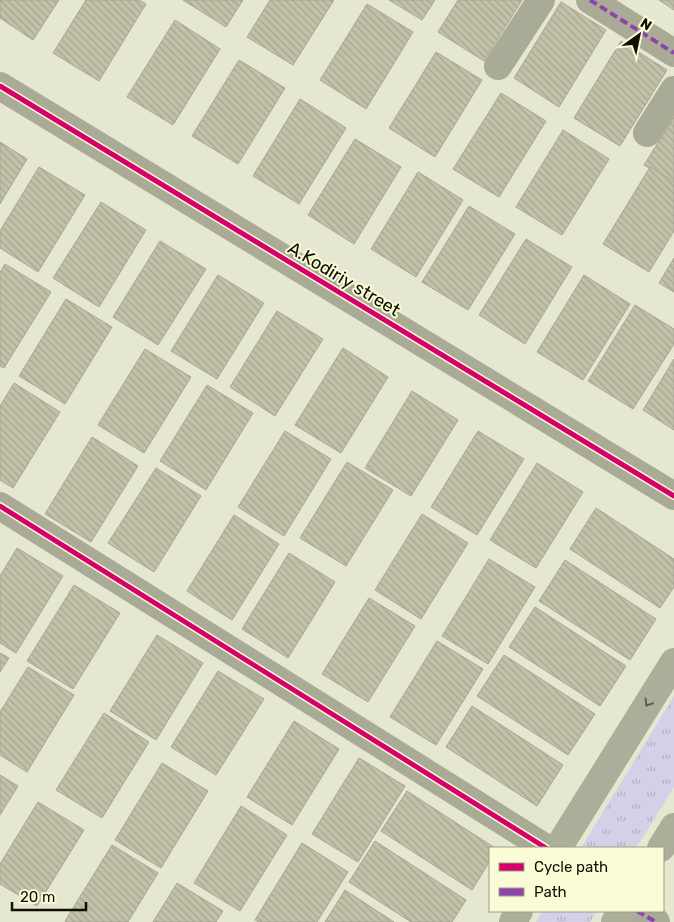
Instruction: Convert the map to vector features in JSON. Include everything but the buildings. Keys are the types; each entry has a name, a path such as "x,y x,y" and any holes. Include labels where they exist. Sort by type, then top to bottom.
{"main road":[{"path":"559,847 674,662"},
{"path":"662,847 674,827"}],"street":[{"path":"498,66 540,0"},
{"path":"590,0 674,53"},
{"name":"A.Kodiriy street","path":"0,86 674,496"},
{"path":"647,132 674,90"},
{"path":"0,506 544,847"},
{"path":"640,912 656,922"}],"green space":[{"path":"674,696 674,787 637,847 582,847"},
{"path":"541,912 596,912 590,922 536,922"}],"marked path":[{"path":"590,0 674,53"},
{"path":"639,912 656,922"}],"cycle path":[{"path":"0,86 674,496"},
{"path":"0,506 544,847"}]}
